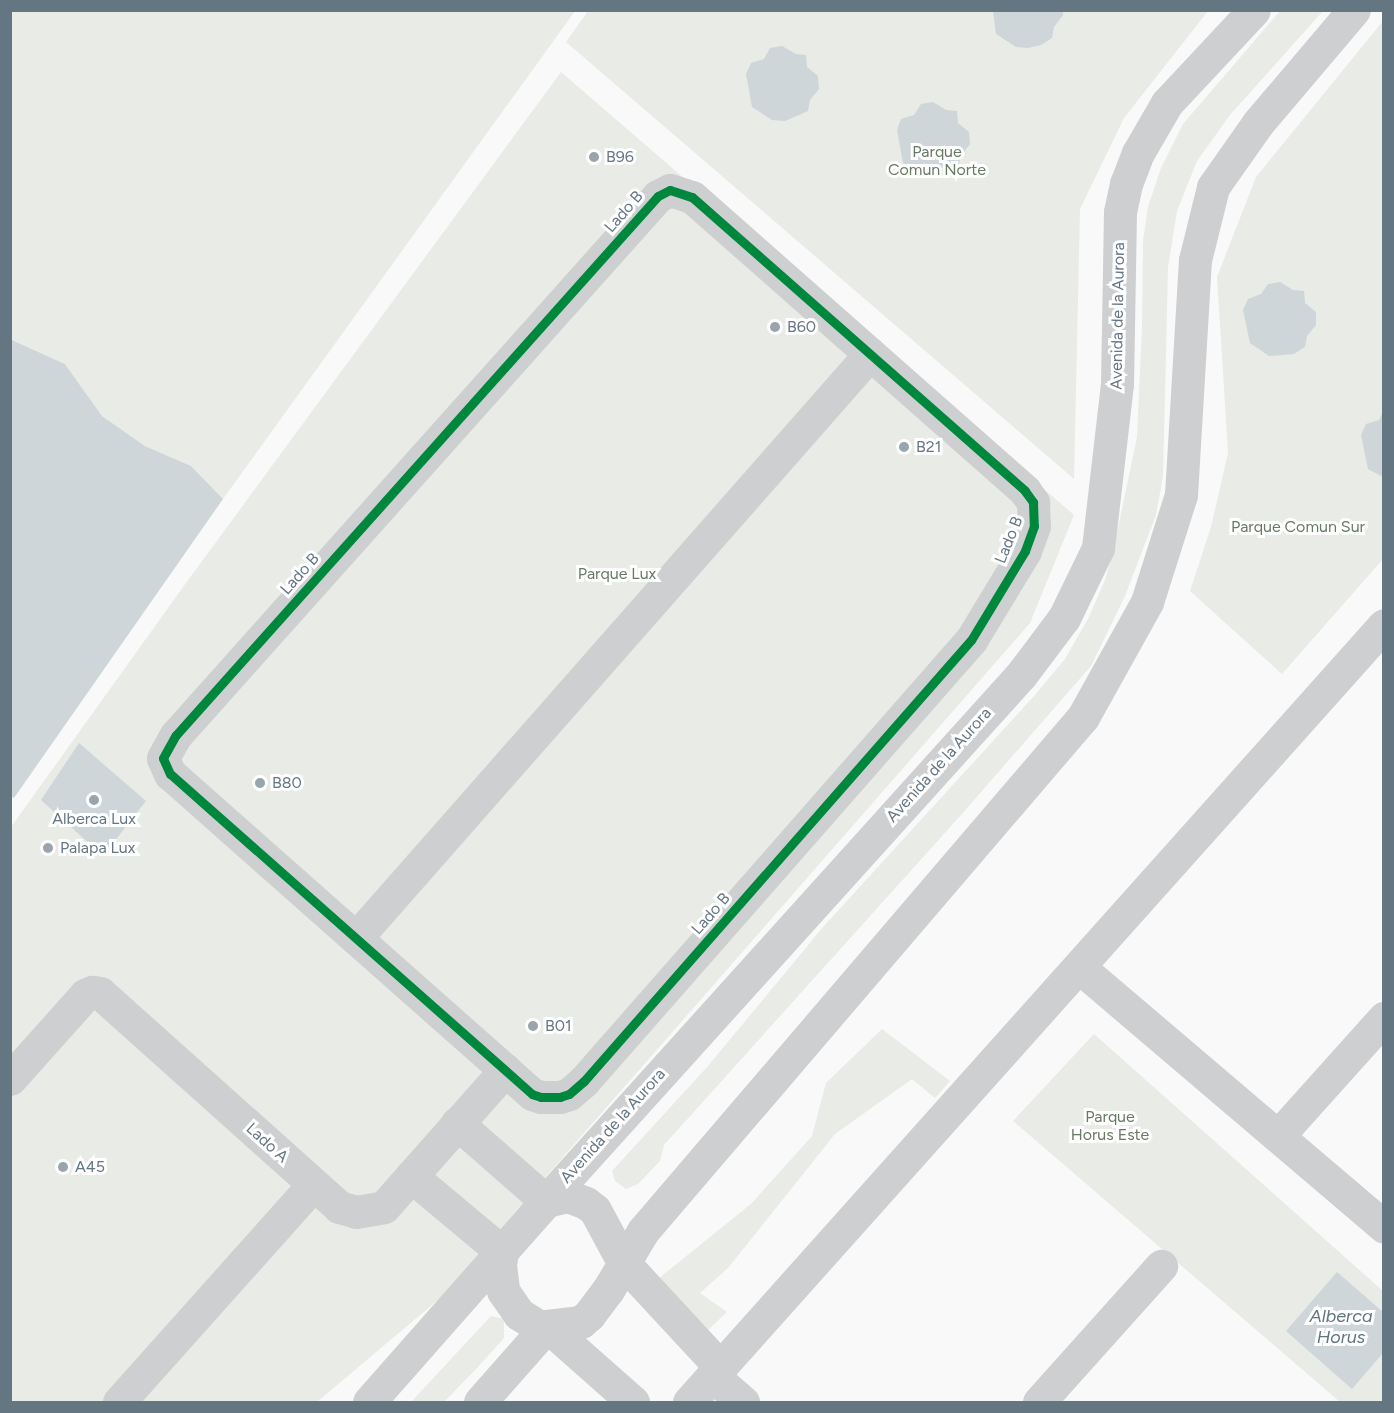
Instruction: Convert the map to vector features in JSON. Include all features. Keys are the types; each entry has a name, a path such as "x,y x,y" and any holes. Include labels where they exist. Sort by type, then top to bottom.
{"street":[{"name":"Avenida de la Aurora","path":"369,1402 546,1201 1021,675 1064,618 1098,548 1117,384 1120,212 1126,184 1137,153 1167,103 1254,10"},
{"path":"411,1176 502,1252 500,1278 510,1304 532,1323 547,1326 581,1322 608,1290 643,1231 1083,717 1147,602 1181,495 1195,260 1213,187 1258,123 1354,10"},
{"name":"Lado B","path":"670,190 692,197 870,354 1025,491 1033,502 1036,514 1025,551 971,640 584,1081 569,1094 560,1097 541,1097 532,1094 170,774 163,758 176,735 664,193 670,190"},
{"path":"356,938 870,354"},
{"path":"689,1402 1383,625"},
{"path":"1078,967 1383,1227"},
{"name":"Lado A","path":"10,1079 85,995 92,992 100,993 313,1185 339,1207 356,1212 384,1207 505,1070"},
{"path":"1278,1136 1383,1018"},
{"path":"457,1123 546,1201 568,1196 586,1203 602,1219 623,1262 744,1402"},
{"path":"119,1402 313,1185"},
{"path":"1039,1402 1161,1266"},
{"path":"480,1402 547,1326"},
{"path":"547,1326 633,1402"}],"green space":[{"path":"11,11 575,11 223,499 191,466 145,446 102,416 65,364 11,339"},
{"name":"Parque Comun Norte","path":"588,11 1208,11 1124,118 1080,209 1074,479 566,42"},
{"path":"1280,11 1323,11 1230,115 1197,161 1177,211 1168,267 1163,476 1156,515 1125,596 1091,666 961,815 664,1145 660,1161 638,1184 626,1189 615,1181 612,1171 708,1066 824,926 1035,695 1065,659 1089,617 1105,580 1113,552 1137,437 1143,241 1148,207 1161,168 1183,124"},
{"name":"Parque Comun Sur","path":"1383,21 1383,559 1282,674 1190,591 1211,527 1228,453 1217,277 1256,177"},
{"name":"Parque Lux","path":"561,72 1074,515 1030,623 439,1299 317,1402 11,1402 11,827 186,583"},
{"path":"882,1029 950,1081 935,1098 912,1079 835,1134 728,1268 700,1293 727,1312 707,1331 653,1283 752,1203 812,1136 826,1083"},
{"name":"Parque Horus Este","path":"1094,1034 1383,1291 1383,1402 1340,1402 1013,1121"},
{"path":"491,1316 504,1319 504,1338 477,1368 444,1402 411,1402"}],"water":[{"path":"993,11 1063,11 1063,15 1054,27 1052,38 1041,45 1028,48 1016,47 996,34"},
{"path":"782,46 796,54 806,55 807,67 818,76 819,89 810,100 808,111 785,121 772,120 752,107 746,74 751,63 764,59 770,48"},
{"path":"933,102 946,110 957,111 958,123 969,132 970,144 961,156 958,167 948,174 935,177 923,176 903,163 897,130 901,119 914,115 921,104"},
{"path":"1280,282 1293,290 1304,291 1305,303 1316,312 1316,325 1307,336 1305,347 1294,354 1269,356 1250,343 1243,310 1248,299 1261,294 1268,284"},
{"path":"10,339 65,364 102,416 145,446 191,466 223,499 14,798 10,796"},
{"path":"1383,412 1383,477 1368,469 1361,435 1366,424 1379,420"},
{"name":"Alberca Lux","path":"79,743 146,801 103,856 41,800"},
{"name":"Alberca Horus","path":"1337,1272 1383,1312 1383,1353 1352,1389 1286,1331"}],"cycle path":[{"path":"670,190 692,197 1025,491 1033,502 1034,526 1025,551 971,640 584,1081 569,1094 560,1097 541,1097 532,1094 170,774 163,758 176,735 658,196 670,190"}],"place":[{"name":"B96","path":"594,157"},
{"name":"B60","path":"775,327"},
{"name":"B21","path":"904,447"},
{"name":"B80","path":"260,783"},
{"name":"Alberca Lux","path":"94,800"},
{"name":"Palapa Lux","path":"48,848"},
{"name":"B01","path":"533,1026"},
{"name":"A45","path":"63,1167"}]}
